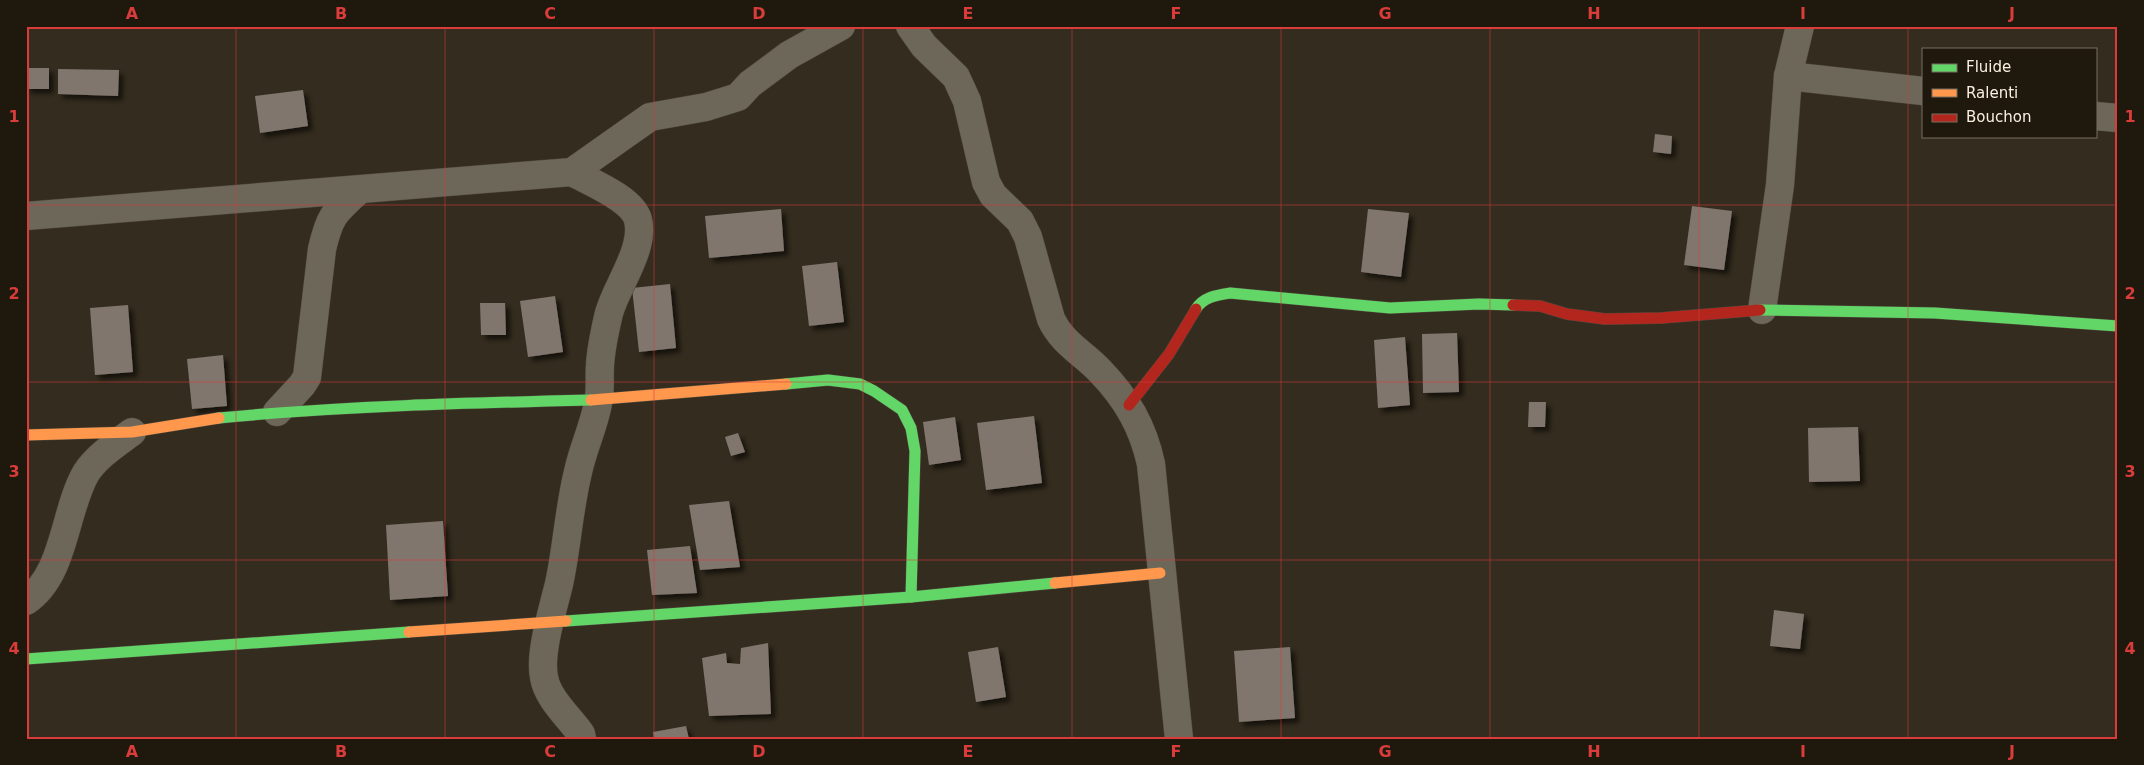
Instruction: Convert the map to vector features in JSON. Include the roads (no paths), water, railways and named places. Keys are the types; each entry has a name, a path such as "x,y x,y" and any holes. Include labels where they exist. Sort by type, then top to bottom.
{"street":[{"path":"26,216 572,172 650,117 706,107 738,97 750,84 789,55 841,26"},
{"path":"910,26 924,46 956,77 967,101 986,182 993,195 1020,221 1028,237 1051,319 1057,331 1100,371 1129,405 1146,441 1179,739"},
{"path":"1762,310 1780,184 1788,76 1800,26"},
{"path":"1788,76 1922,91"},
{"path":"2096,116 2118,118"},
{"path":"572,172 629,206 638,219 638,244 613,299 603,334 599,400 578,472 569,530 549,623 543,677 551,695 581,734 582,739"},
{"path":"277,412 307,377 322,248 327,228 333,215 359,190"},
{"path":"1129,405 1169,354 1198,305 1214,295 1230,293 1390,308 1479,304 1540,306 1567,314 1605,319 1661,318 1762,310 1934,313 2118,326"},
{"path":"26,435 132,432 196,420 277,412 443,404 599,400 828,380 860,384 902,410 911,428 915,451 911,597"},
{"path":"26,601 42,584 51,569 86,474 102,454 132,432"},
{"path":"26,659 911,597 1160,573"}]}
